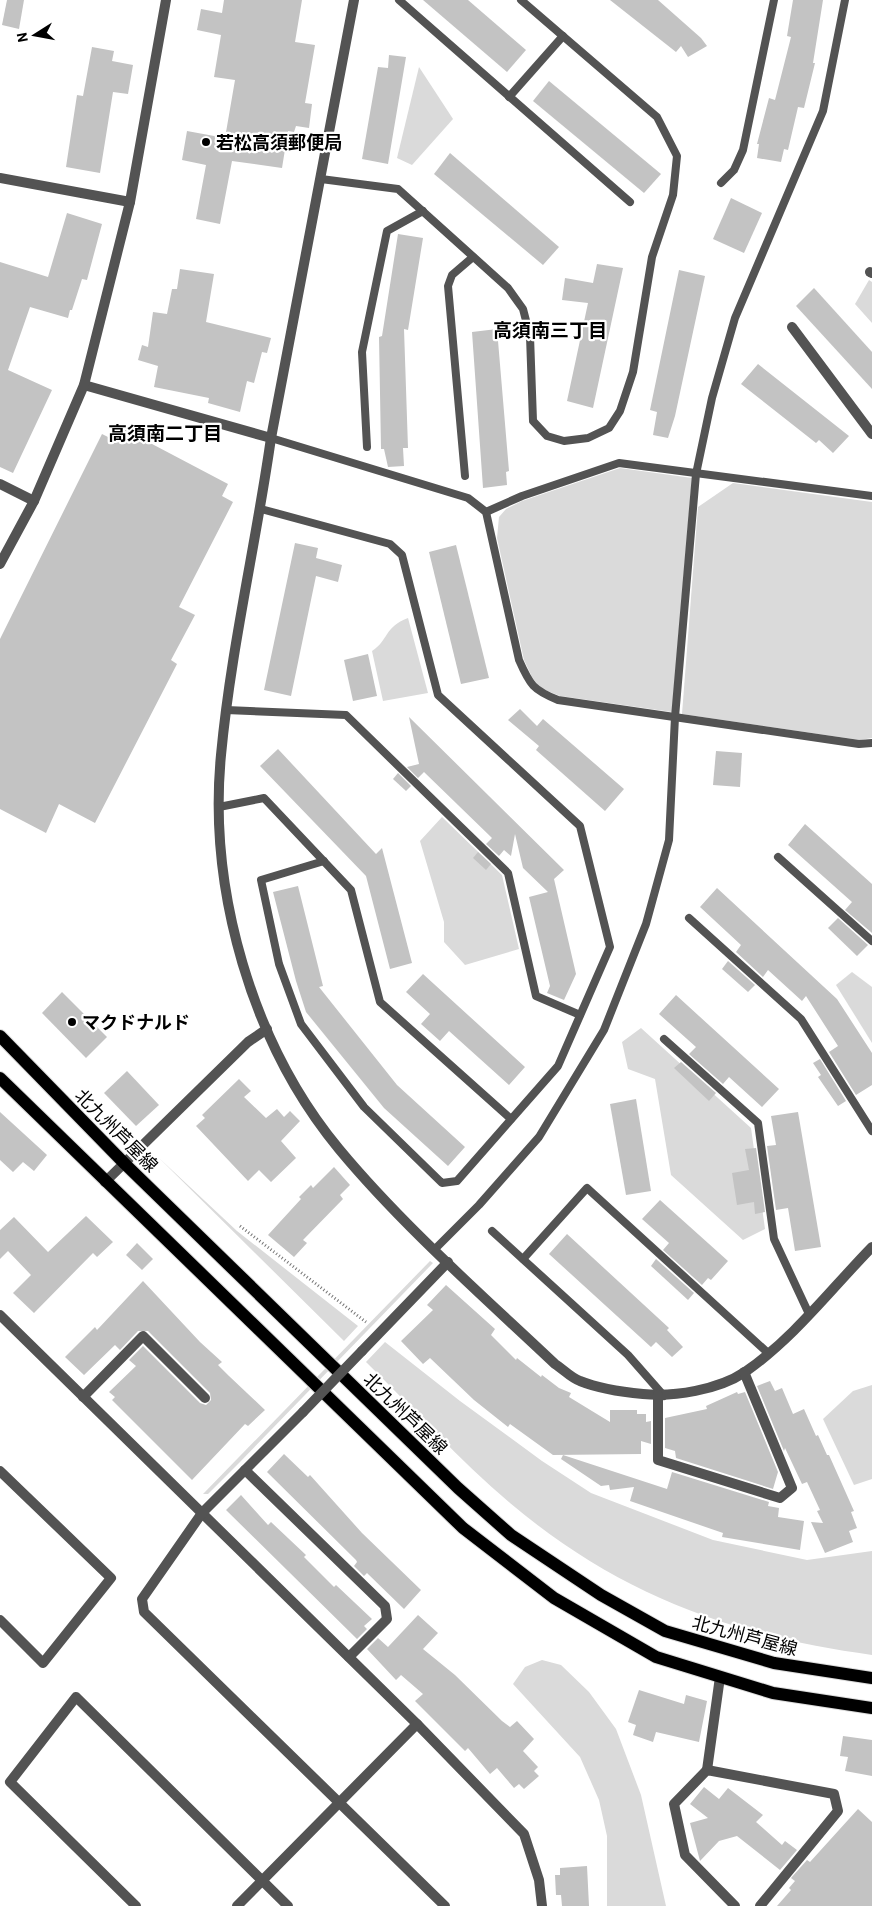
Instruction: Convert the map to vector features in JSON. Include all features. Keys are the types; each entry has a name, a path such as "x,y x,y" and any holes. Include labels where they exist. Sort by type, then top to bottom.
{"main road":[{"name":"北九州芦屋線","path":"0,1036 125,1164 458,1488 511,1535 601,1594 665,1631 774,1663 872,1678"},
{"path":"0,1078 463,1528 554,1598 656,1657 772,1693 872,1708"}],"street":[{"path":"0,564 34,501 84,385 130,202 166,0"},
{"path":"354,0 271,438 220,757 219,807 222,863 231,918 246,976 267,1029 308,1108 339,1149 448,1262 555,1364 579,1381 619,1392 661,1396 698,1391 744,1372 768,1353 809,1314 872,1247"},
{"path":"0,178 130,202"},
{"path":"792,327 872,434"},
{"path":"84,385 271,438"},
{"path":"0,484 34,501"},
{"path":"105,1182 248,1042 267,1029"},
{"path":"445,1906 144,1612 142,1599 202,1513 448,1262"},
{"path":"0,1315 417,1724 524,1834 538,1880 542,1906"},
{"path":"83,1397 143,1336 205,1398"},
{"path":"661,1396 658,1460 780,1498 792,1488 744,1372"},
{"path":"246,1470 384,1606 387,1619 349,1657"},
{"path":"0,1471 111,1578 43,1663 0,1620"},
{"path":"720,1677 707,1770 674,1804 684,1855 735,1906"},
{"path":"136,1906 10,1782 76,1697 288,1906"},
{"path":"237,1906 417,1724"},
{"path":"707,1770 834,1794 838,1811 760,1906"}],"lane":[{"path":"400,0 630,202"},
{"path":"321,180 398,189 508,288 523,308 530,336 533,421 547,436 564,441 588,438 608,428 620,411 633,372 652,256 673,195 677,156 657,117 521,0"},
{"path":"721,183 734,170 743,150 774,0"},
{"path":"435,1249 479,1205 539,1137 604,1030 646,924 669,840 675,717 696,474 712,398 734,318 823,111 845,0"},
{"path":"509,97 563,36"},
{"path":"367,447 362,352 387,231 423,211"},
{"path":"465,476 448,286 452,275 473,257"},
{"path":"271,438 468,498 486,512 519,660 527,677 538,692 558,700 859,744 872,743"},
{"path":"486,512 522,496 619,463 872,496"},
{"path":"261,510 390,544 402,555 438,695 580,826 610,947 558,1066 457,1182 442,1183 364,1107 301,1024 280,964 261,880 324,861"},
{"path":"226,710 346,715 508,873 536,996 580,1015"},
{"path":"219,807 264,798 324,861 351,890 380,1002 511,1119"},
{"path":"778,857 872,942"},
{"path":"689,918 801,1019 872,1131"},
{"path":"664,1039 758,1123 774,1239 809,1314"},
{"path":"524,1260 587,1188 768,1353"},
{"path":"492,1231 628,1354 661,1396"}],"path":[{"path":"240,1226 366,1322"}],"shaded area":[{"path":"419,67 453,119 412,165 397,158"},
{"path":"869,280 872,282 872,323 855,304"},
{"path":"620,468 692,478 672,712 560,696 540,688 524,660 497,538 499,517 506,509 522,501"},
{"path":"733,483 872,502 872,738 860,740 682,714 698,507"},
{"path":"408,618 428,693 383,701 372,651 395,625"},
{"path":"442,817 502,875 519,949 465,965 444,942 444,922 420,841"},
{"path":"852,972 872,987 872,1043 836,985"},
{"path":"641,1028 751,1128 765,1229 743,1240 671,1175 655,1079 628,1069 622,1042"},
{"path":"158,1157 237,1231 358,1326 344,1341"},
{"path":"430,1261 433,1263 239,1463 208,1494 203,1494"},
{"path":"385,1342 460,1401 542,1461 591,1493 713,1540 807,1560 872,1551 872,1655 821,1647 725,1623 636,1587 593,1563 551,1535 491,1487 366,1362"},
{"path":"872,1385 872,1479 854,1485 823,1419 853,1391"},
{"path":"542,1660 561,1665 589,1692 616,1729 641,1795 666,1906 607,1906 607,1836 599,1800 580,1757 513,1684 525,1667"}],"building":[{"path":"7,0 24,0 19,29 2,25"},
{"path":"224,0 302,0 295,42 315,45 305,103 312,104 309,128 296,126 294,132 288,131 282,168 232,161 220,224 196,219 206,165 182,160 187,131 225,138 235,80 214,77 221,35 197,30 201,9 222,13"},
{"path":"423,0 468,0 526,50 507,72"},
{"path":"610,0 658,0 701,38 707,46 688,57 681,46 676,52"},
{"path":"793,0 823,0 813,63 815,63 804,108 798,107 788,150 784,149 781,162 757,158 759,144 757,144 769,98 775,100 791,37 787,36"},
{"path":"92,47 114,51 112,61 133,65 128,94 113,92 100,173 66,167 77,95 83,96"},
{"path":"389,55 406,57 388,164 362,159 378,67 388,68"},
{"path":"549,81 661,174 644,193 533,101"},
{"path":"450,153 559,247 543,265 434,174"},
{"path":"731,198 762,213 744,253 713,239"},
{"path":"67,213 102,224 87,280 82,279 68,318 30,307 8,370 52,390 13,473 0,467 0,262 48,277"},
{"path":"398,234 423,238 408,330 404,329 408,448 403,448 404,466 388,467 384,449 381,449 379,337 382,336"},
{"path":"597,264 623,268 593,408 567,401 588,303 562,300 565,278 593,283"},
{"path":"180,269 214,274 206,322 271,338 267,353 262,352 254,383 247,381 240,412 208,403 209,398 154,387 158,366 138,360 142,345 148,347 153,312 167,314 172,289 177,289"},
{"path":"679,270 705,276 675,416 668,438 653,435 657,412 650,410"},
{"path":"814,288 872,352 872,389 796,306"},
{"path":"497,329 509,471 506,472 507,485 483,488 472,332"},
{"path":"758,364 849,436 833,453 819,440 816,443 741,384"},
{"path":"116,425 228,484 222,496 233,502 179,607 195,615 171,660 177,664 95,823 59,804 46,833 0,809 0,639 102,434 110,438"},
{"path":"295,543 318,548 316,558 342,565 338,582 316,576 291,696 264,690"},
{"path":"456,545 489,678 461,684 429,552"},
{"path":"368,654 377,696 353,701 344,660"},
{"path":"520,709 537,726 543,719 624,789 605,811 536,750 539,746 508,720"},
{"path":"409,717 564,870 554,879 576,974 564,1000 547,993 550,986 529,897 548,892 523,868 515,834 511,856 504,850 499,856 486,844 492,838 424,772 418,778 407,767 419,764"},
{"path":"278,749 376,854 382,848 412,963 390,969 366,876 260,766"},
{"path":"716,751 742,753 740,787 713,785"},
{"path":"398,773 411,786 406,791 393,779"},
{"path":"805,824 872,884 872,933 845,910 852,902 788,845"},
{"path":"478,852 491,864 486,870 473,858"},
{"path":"298,886 323,986 319,987 397,1085 465,1147 448,1166 384,1108 306,1012 273,892"},
{"path":"717,888 837,999 872,1053 872,1085 856,1095 829,1052 838,1046 806,996 802,1001 768,970 763,977 736,952 741,945 700,907"},
{"path":"838,918 868,945 857,956 828,928"},
{"path":"728,961 755,985 748,992 722,969"},
{"path":"423,974 525,1067 509,1085 449,1031 440,1041 421,1024 430,1014 406,992"},
{"path":"62,992 107,1037 86,1058 42,1013"},
{"path":"676,995 779,1089 762,1107 729,1077 723,1084 689,1054 696,1047 659,1014"},
{"path":"820,1059 846,1101 838,1106 818,1077 821,1075 813,1063"},
{"path":"681,1062 716,1093 709,1101 674,1068"},
{"path":"127,1071 159,1105 136,1126 104,1093"},
{"path":"239,1079 251,1091 244,1097 266,1118 277,1109 284,1117 290,1111 300,1121 281,1141 296,1158 271,1182 259,1170 248,1181 196,1126 205,1118 202,1115"},
{"path":"636,1099 651,1191 626,1195 610,1104"},
{"path":"0,1112 47,1155 34,1171 23,1162 13,1172 0,1160"},
{"path":"798,1112 821,1247 795,1251 788,1208 776,1210 767,1146 776,1145 771,1116"},
{"path":"756,1148 765,1212 755,1214 754,1202 737,1205 732,1173 749,1170 745,1149"},
{"path":"334,1167 350,1185 340,1195 343,1199 303,1240 307,1243 294,1257 268,1235 301,1199 299,1197 311,1185 313,1188"},
{"path":"660,1200 728,1261 711,1280 708,1278 702,1285 663,1250 669,1243 642,1219"},
{"path":"86,1216 113,1242 97,1257 93,1253 34,1313 13,1293 31,1275 8,1251 0,1259 0,1230 14,1217 48,1252"},
{"path":"567,1234 669,1328 667,1330 683,1347 672,1357 656,1342 651,1347 549,1254"},
{"path":"137,1243 153,1259 142,1270 126,1255"},
{"path":"656,1259 694,1293 688,1300 651,1266"},
{"path":"143,1281 200,1342 222,1362 218,1365 265,1410 248,1426 245,1424 192,1480 112,1400 115,1397 109,1392 136,1366 129,1360 143,1346 200,1403 206,1405 211,1400 210,1393 148,1331 138,1331 120,1350 115,1345 84,1375 65,1357 95,1327 97,1330"},
{"path":"446,1285 495,1329 491,1335 516,1360 517,1358 541,1377 542,1375 559,1388 571,1393 569,1397 610,1422 610,1410 637,1410 637,1414 646,1414 646,1422 651,1421 651,1444 641,1441 641,1454 553,1455 510,1424 508,1427 474,1400 430,1358 423,1364 401,1341 433,1310 427,1305"},
{"path":"770,1381 775,1391 782,1388 793,1414 804,1409 816,1436 818,1435 827,1455 829,1455 854,1511 851,1512 857,1528 849,1531 853,1542 825,1553 811,1522 823,1523 817,1511 820,1510 807,1482 802,1484 785,1448 784,1451 757,1386"},
{"path":"737,1392 738,1394 745,1392 778,1472 773,1489 676,1458 675,1451 665,1448 665,1418 707,1409 706,1406"},
{"path":"284,1454 308,1477 310,1475 362,1533 421,1590 404,1609 367,1573 364,1576 354,1566 357,1562 356,1560 267,1472"},
{"path":"563,1455 667,1489 672,1472 769,1502 768,1506 779,1508 778,1517 804,1521 800,1550 722,1537 723,1533 630,1501 634,1487 610,1490 609,1485 601,1486 561,1459"},
{"path":"241,1495 268,1525 271,1522 306,1555 304,1557 334,1587 336,1585 372,1619 364,1626 367,1629 357,1639 226,1510"},
{"path":"418,1615 438,1633 423,1649 455,1675 502,1721 510,1727 517,1721 534,1739 523,1751 538,1767 534,1771 539,1776 524,1789 519,1784 514,1788 497,1768 490,1774 468,1748 465,1751 415,1701 423,1694 401,1675 396,1680 367,1649 378,1638 388,1647"},
{"path":"639,1690 684,1704 686,1695 707,1701 699,1742 656,1732 653,1742 633,1735 636,1725 628,1722"},
{"path":"843,1736 872,1740 872,1776 845,1771 848,1757 840,1756"},
{"path":"704,1787 719,1799 728,1788 763,1815 756,1822 782,1845 785,1841 797,1850 780,1870 737,1836 719,1841 700,1861 690,1823 708,1818 690,1804"},
{"path":"858,1809 872,1822 872,1906 777,1906 791,1890 789,1888 795,1881 791,1878 807,1860 810,1862"},
{"path":"587,1866 589,1906 562,1906 561,1895 556,1895 555,1875 560,1875 560,1868"}],"place":[{"name":"若松高須郵便局","path":"206,142"},
{"name":"マクドナルド","path":"72,1022"}],"district":[{"name":"高須南三丁目","path":"550,329"},
{"name":"高須南二丁目","path":"165,432"}]}
